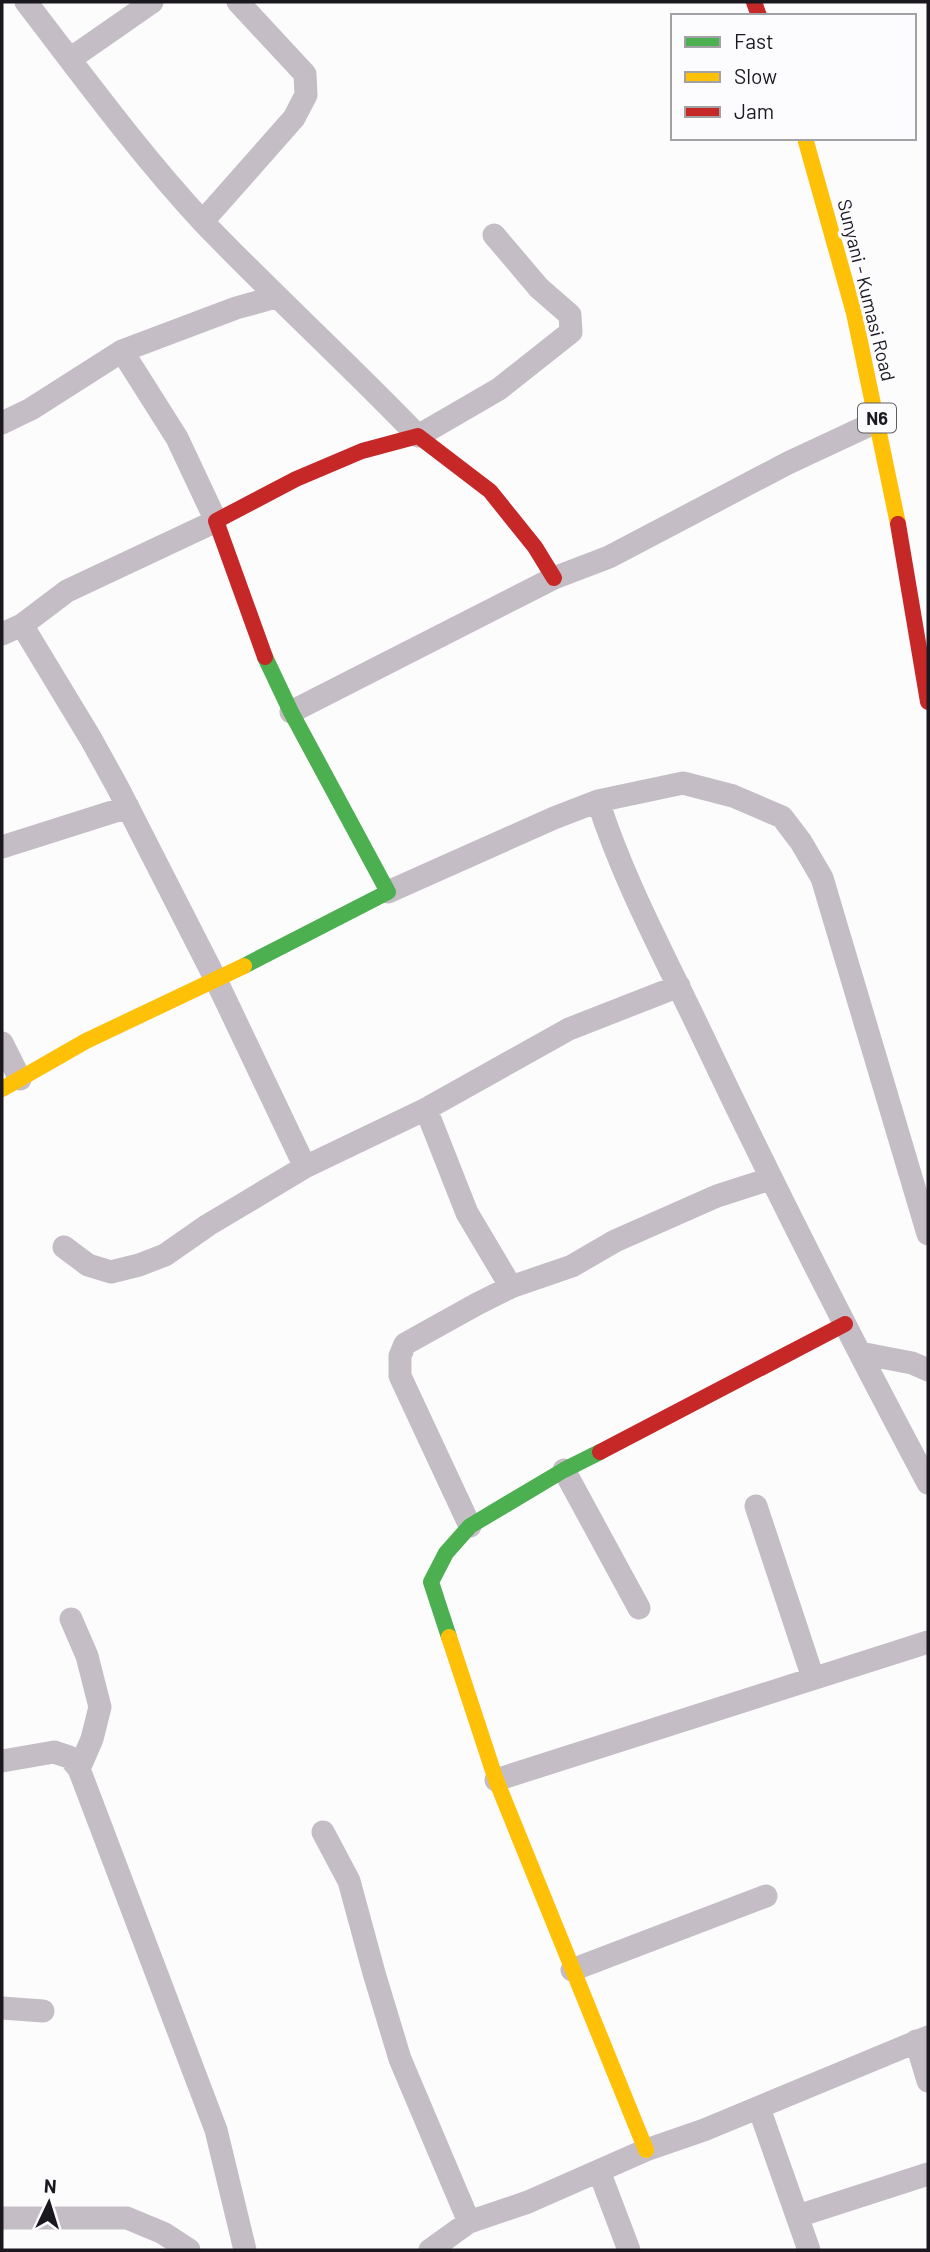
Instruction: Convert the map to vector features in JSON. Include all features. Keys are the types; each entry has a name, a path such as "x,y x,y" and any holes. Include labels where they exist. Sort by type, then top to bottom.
{"street":[{"path":"26,2 170,185 276,297 354,369 418,436 490,491 535,547 554,578"},
{"path":"70,59 152,2"},
{"path":"203,221 294,118 306,95 305,74 238,2"},
{"name":"Sunyani - Kumasi Road","path":"806,140 853,310 878,421 912,594 928,702"},
{"path":"305,1167 216,981 91,739 12,629 67,592 129,560 216,521 296,479 362,451 418,436 499,389 571,332 569,315 539,288 494,235"},
{"path":"2,423 31,409 122,351 236,308 276,297"},
{"path":"122,351 177,438 216,521 260,647 291,712 388,892"},
{"path":"291,712 554,578 609,557 788,463 878,421"},
{"path":"2,1043 11,1084 86,1041 216,981 388,892 598,801 682,783 733,796 782,817 801,842 822,878 928,1234"},
{"path":"598,801 653,935 771,1179 928,1483"},
{"path":"2,847 128,807"},
{"path":"64,1247 88,1265 111,1272 165,1255 208,1225 305,1167 426,1109 569,1028 679,986"},
{"path":"426,1109 467,1213 511,1287"},
{"path":"470,1526 400,1376 400,1356 405,1344 511,1287 572,1266 615,1241 717,1196 771,1179"},
{"path":"646,2150 496,1780 431,1582 446,1553 470,1526 564,1470 663,1421 845,1324"},
{"path":"860,1353 912,1363 928,1370"},
{"path":"564,1470 639,1608"},
{"path":"755,1506 813,1678"},
{"path":"71,1619 87,1657 100,1707 92,1739 79,1769"},
{"path":"496,1780 928,1642"},
{"path":"2,1761 54,1752 69,1757 79,1769 216,2130 245,2250"},
{"path":"323,1832 349,1881 400,2059 469,2222"},
{"path":"572,1970 766,1896"},
{"path":"2,2008 43,2011"},
{"path":"430,2250 469,2222 528,2202 646,2150 759,2108 922,2039 928,2081"},
{"path":"759,2108 809,2250"},
{"path":"599,2171 628,2250"},
{"path":"797,2216 928,2174"},
{"path":"2,2218 127,2218 163,2233 189,2250"}],"traffic: fast":[{"path":"244,966 388,892 291,712 265,657"},
{"path":"449,1637 431,1582 446,1553 470,1526 564,1470 600,1452"}],"traffic: slow":[{"path":"806,140 854,313 898,524"},
{"path":"2,1089 86,1041 244,966"},
{"path":"449,1637 496,1780 646,2150"}],"traffic: jam":[{"path":"754,2 758,14"},
{"path":"265,657 216,521 296,479 362,451 418,436 490,491 535,547 554,578"},
{"path":"898,524 928,702"},
{"path":"600,1452 845,1324"}]}
